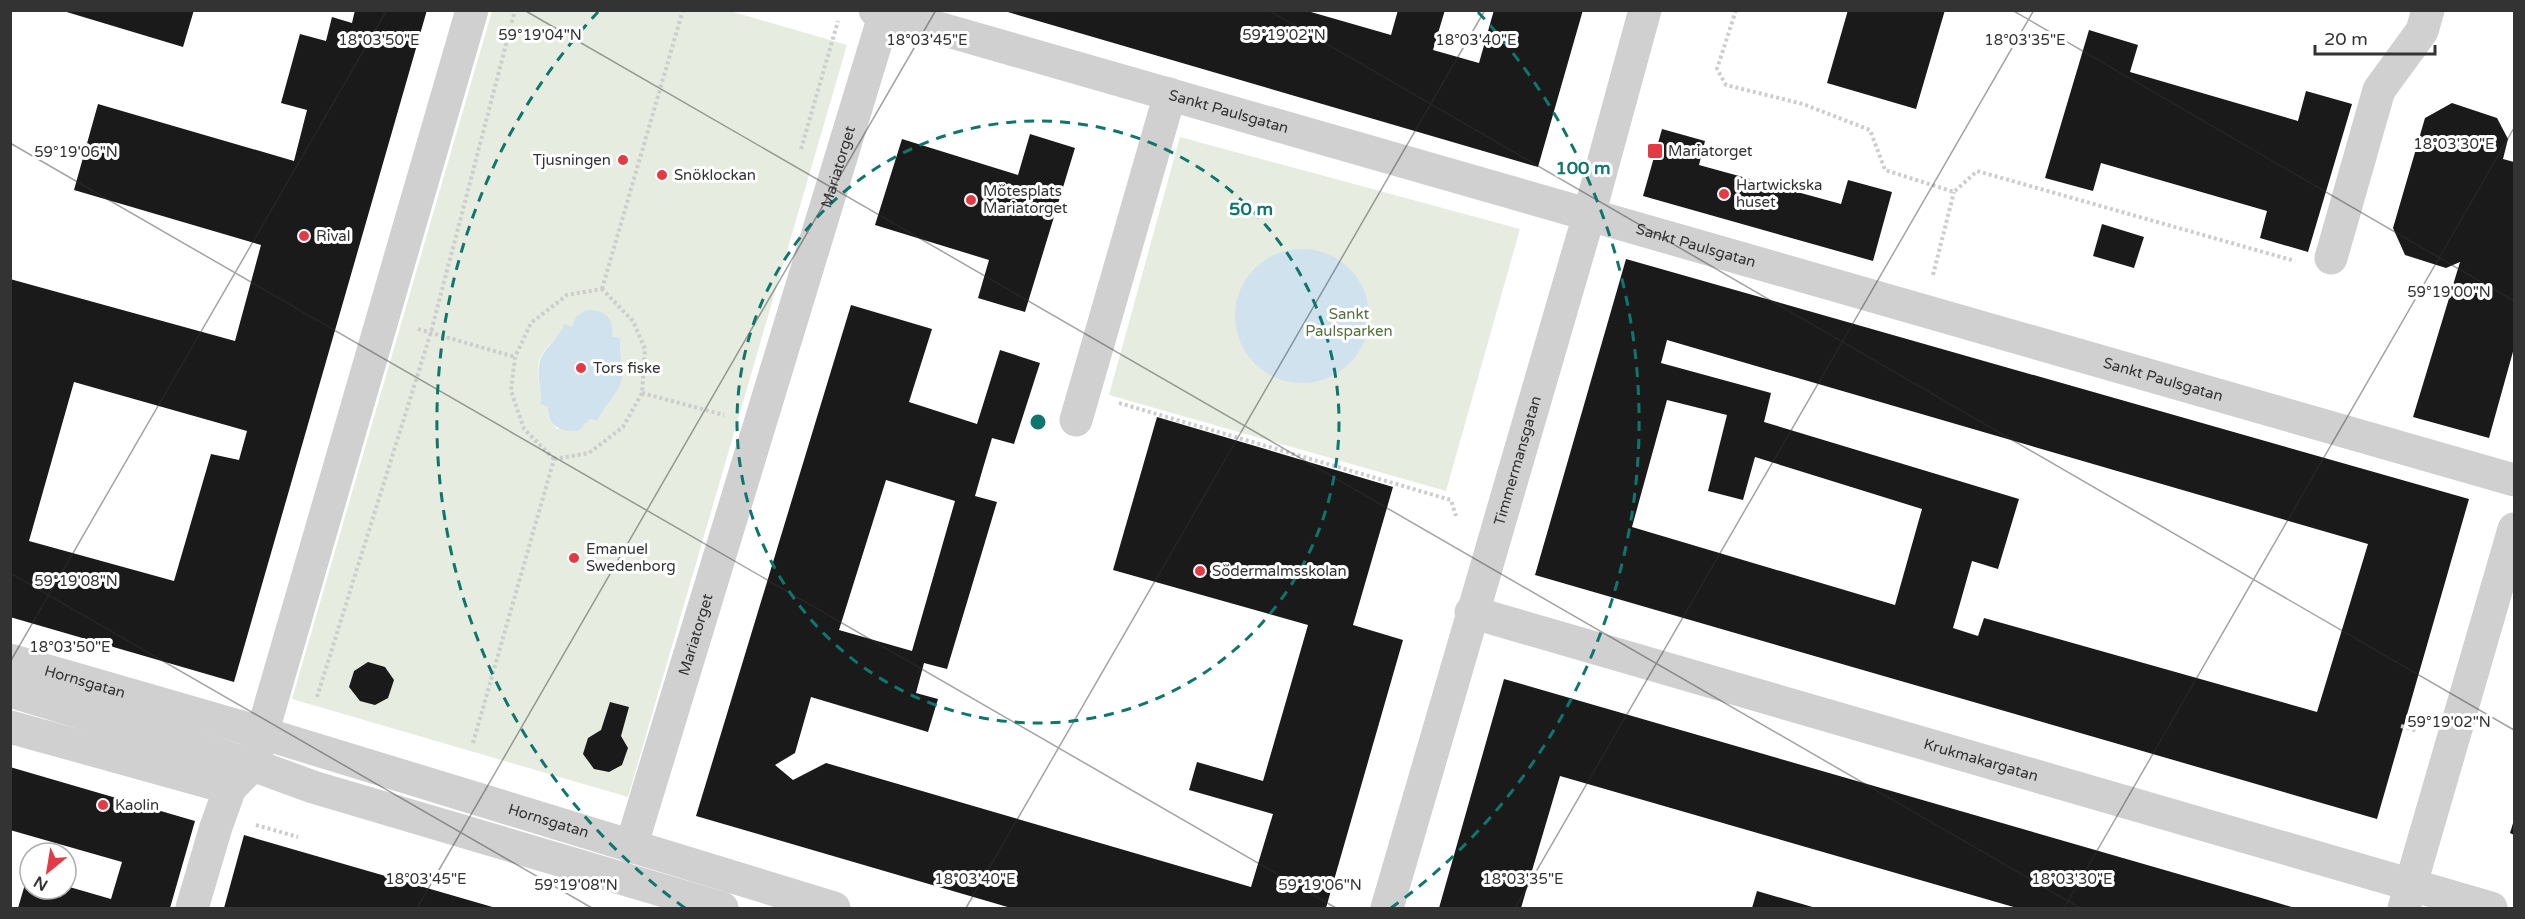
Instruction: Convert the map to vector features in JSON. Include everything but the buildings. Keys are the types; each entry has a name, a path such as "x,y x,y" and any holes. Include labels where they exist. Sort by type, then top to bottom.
{"street":[{"path":"192,909 230,788 253,765 472,10"},
{"name":"Timmermansgatan","path":"1387,909 1645,10"},
{"path":"2331,258 2379,90 2422,31 2428,10"},
{"name":"Sankt Paulsgatan","path":"880,12 2514,480"},
{"name":"Mariatorget","path":"631,847 880,12"},
{"path":"1080,406 1170,94"},
{"path":"2407,897 2514,529"},
{"name":"Krukmakargatan","path":"1472,612 2407,897 2491,909"},
{"name":"Hornsgatan","path":"10,660 262,733 834,909"},
{"name":"Hornsgatan","path":"10,691 253,765 313,787 723,909"},
{"path":"10,727 230,788"}],"path":[{"path":"317,697 431,332 515,10"},
{"path":"602,289 683,10"},
{"path":"1736,10 1717,69 1726,85 1803,104 1870,130 1885,170 1954,192"},
{"path":"1923,311 1954,192 1977,171 2302,262 2331,258"},
{"path":"554,459 524,429 511,391 514,357 531,323 567,295 602,289"},
{"path":"554,459 589,453 623,427 642,393 645,349 633,321 602,289"},
{"path":"383,319 514,357"},
{"path":"642,393 759,423"},
{"path":"1080,406 1451,500 1456,516"},
{"path":"473,743 554,459"}],"green space":[{"path":"492,11 730,11 847,45 628,797 292,699","holes":["573,327 621,338 622,380 598,421 589,419 585,425 557,429 552,424 548,407 540,404 538,367 543,353 553,341"]},
{"name":"Sankt Paulsparken","path":"1180,137 1520,229 1446,491 1109,395"}],"water":[{"path":"1302,249 1328,254 1349,269 1364,290 1369,316 1364,342 1349,363 1328,378 1302,383 1276,378 1255,363 1240,342 1235,316 1240,290 1255,269 1276,254"},
{"path":"586,310 598,311 610,319 612,336 621,338 622,380 598,421 590,419 578,431 560,429 552,423 548,407 540,404 539,366 542,355 564,324 572,327 576,317"}],"place":[{"name":"Mariatorget","path":"1655,151"},
{"name":"Tjusningen","path":"623,160"},
{"name":"Snöklockan","path":"662,175"},
{"name":"Hartwickska huset","path":"1724,194"},
{"name":"Mötesplats Mariatorget","path":"971,200"},
{"name":"Rival","path":"304,236"},
{"name":"Tors fiske","path":"581,368"},
{"name":"Emanuel Swedenborg","path":"574,558"},
{"name":"Södermalmsskolan","path":"1200,571"},
{"name":"Kaolin","path":"103,805"}]}
